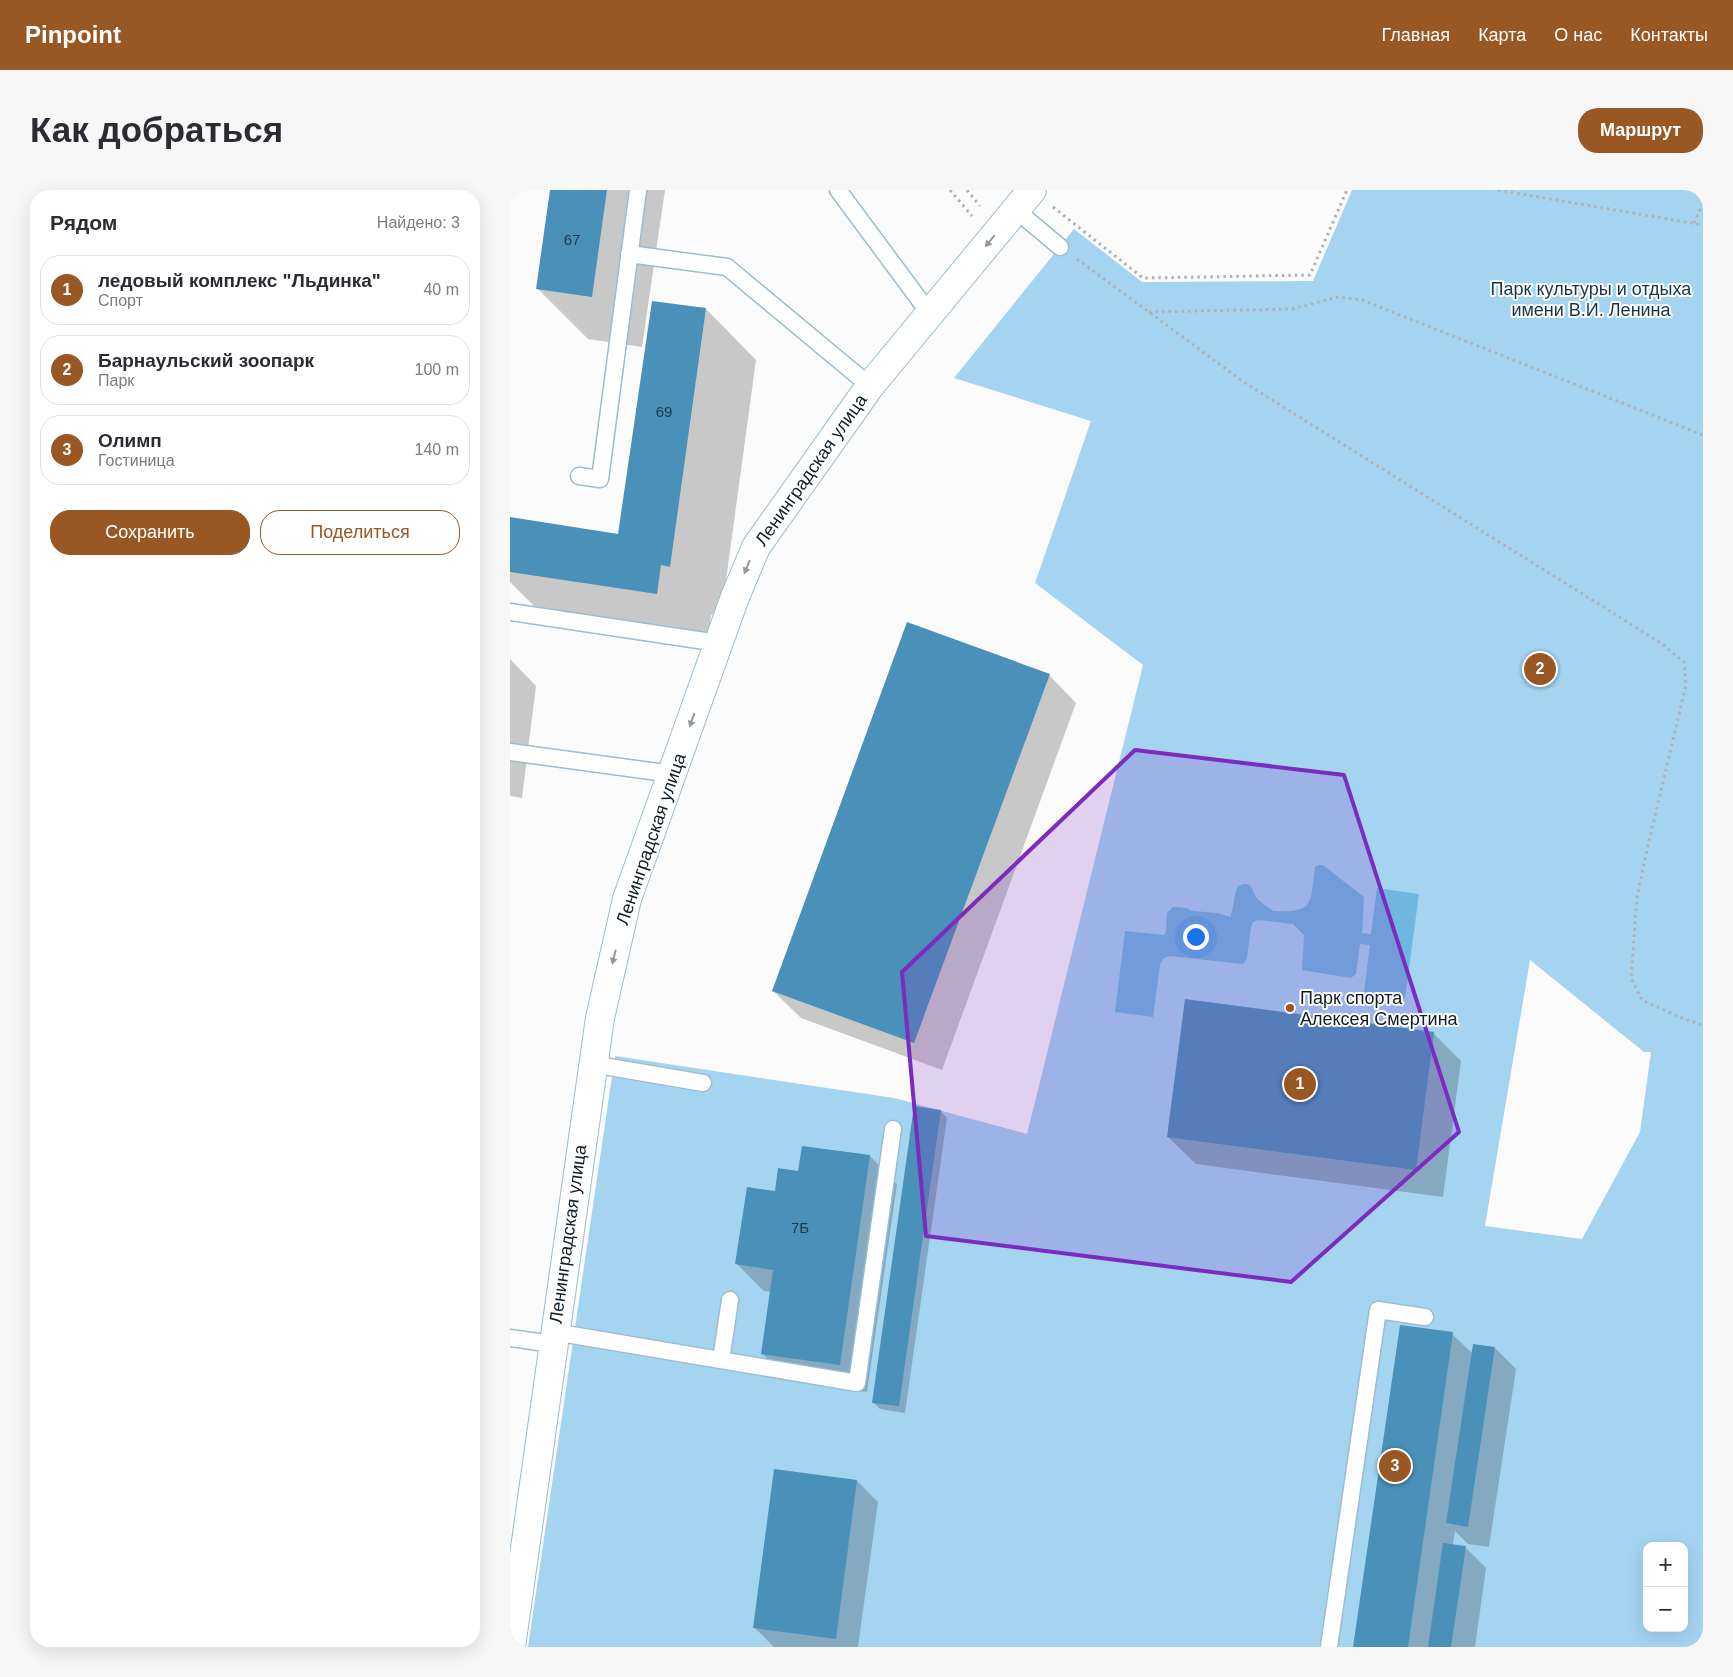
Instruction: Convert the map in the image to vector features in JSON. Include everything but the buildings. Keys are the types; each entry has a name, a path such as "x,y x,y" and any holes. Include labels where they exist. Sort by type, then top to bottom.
{"street":[{"name":"Ленинградская улица","path":"511,1647 600,1018 627,900 718,643 756,547 870,386 1026,197"}],"lane":[{"path":"579,476 600,479 638,190"},
{"path":"838,190 930,314"},
{"path":"1026,197 1060,247"},
{"path":"629,254 727,267 870,386"},
{"path":"510,612 718,643"},
{"path":"510,752 673,774"},
{"path":"592,1064 702,1083"},
{"path":"510,1338 554,1338 721,1360 857,1383 893,1129"},
{"path":"721,1360 730,1300"},
{"path":"1330,1647 1378,1310 1425,1316"}],"path":[{"path":"950,190 972,216"},
{"path":"967,190 980,206"},
{"path":"1026,197 1143,278 1310,275 1347,190"},
{"path":"1498,190 1703,224"},
{"path":"1694,223 1703,203"},
{"path":"1060,247 1245,383 1661,643 1684,662 1686,685 1637,897 1632,978 1642,1000 1684,1019 1703,1025"},
{"path":"1149,312 1292,309 1338,297 1362,300 1703,435"}],"highlighted area":[{"path":"1135,750 1344,775 1459,1132 1291,1282 926,1236 902,972"}],"green space":[{"name":"Парк спорта Алексея Смертина","path":"1352,190 1703,190 1703,1647 528,1647 615,1056 894,1098 1027,1134 1143,665 1035,583 1091,421 954,378 1074,229 1142,282 1313,281","holes":["1530,960 1644,1052 1651,1052 1640,1132 1582,1239 1485,1226"]}],"shaded area":[{"path":"1323,865 1364,897 1362,933 1371,934 1377,888 1419,894 1405,998 1364,992 1370,945 1360,944 1356,974 1351,978 1302,970 1304,935 1293,924 1258,920 1253,922 1251,927 1247,958 1243,964 1170,956 1164,958 1160,965 1153,1017 1115,1012 1125,931 1164,935 1167,913 1173,907 1218,913 1230,917 1238,886 1243,884 1249,884 1256,897 1273,911 1303,908 1311,898 1315,867"}],"place":[{"name":"Барнаульский зоопарк","path":"1540,669"},
{"name":"Парк спорта Алексея Смертина","path":"1290,1008"},
{"name":"ледовый комплекс \"Льдинка\"","path":"1300,1084"},
{"name":"Олимп","path":"1395,1466"}],"park label":[{"name":"Парк культуры и отдыха имени В.И. Ленина","path":"1591,299"}]}
